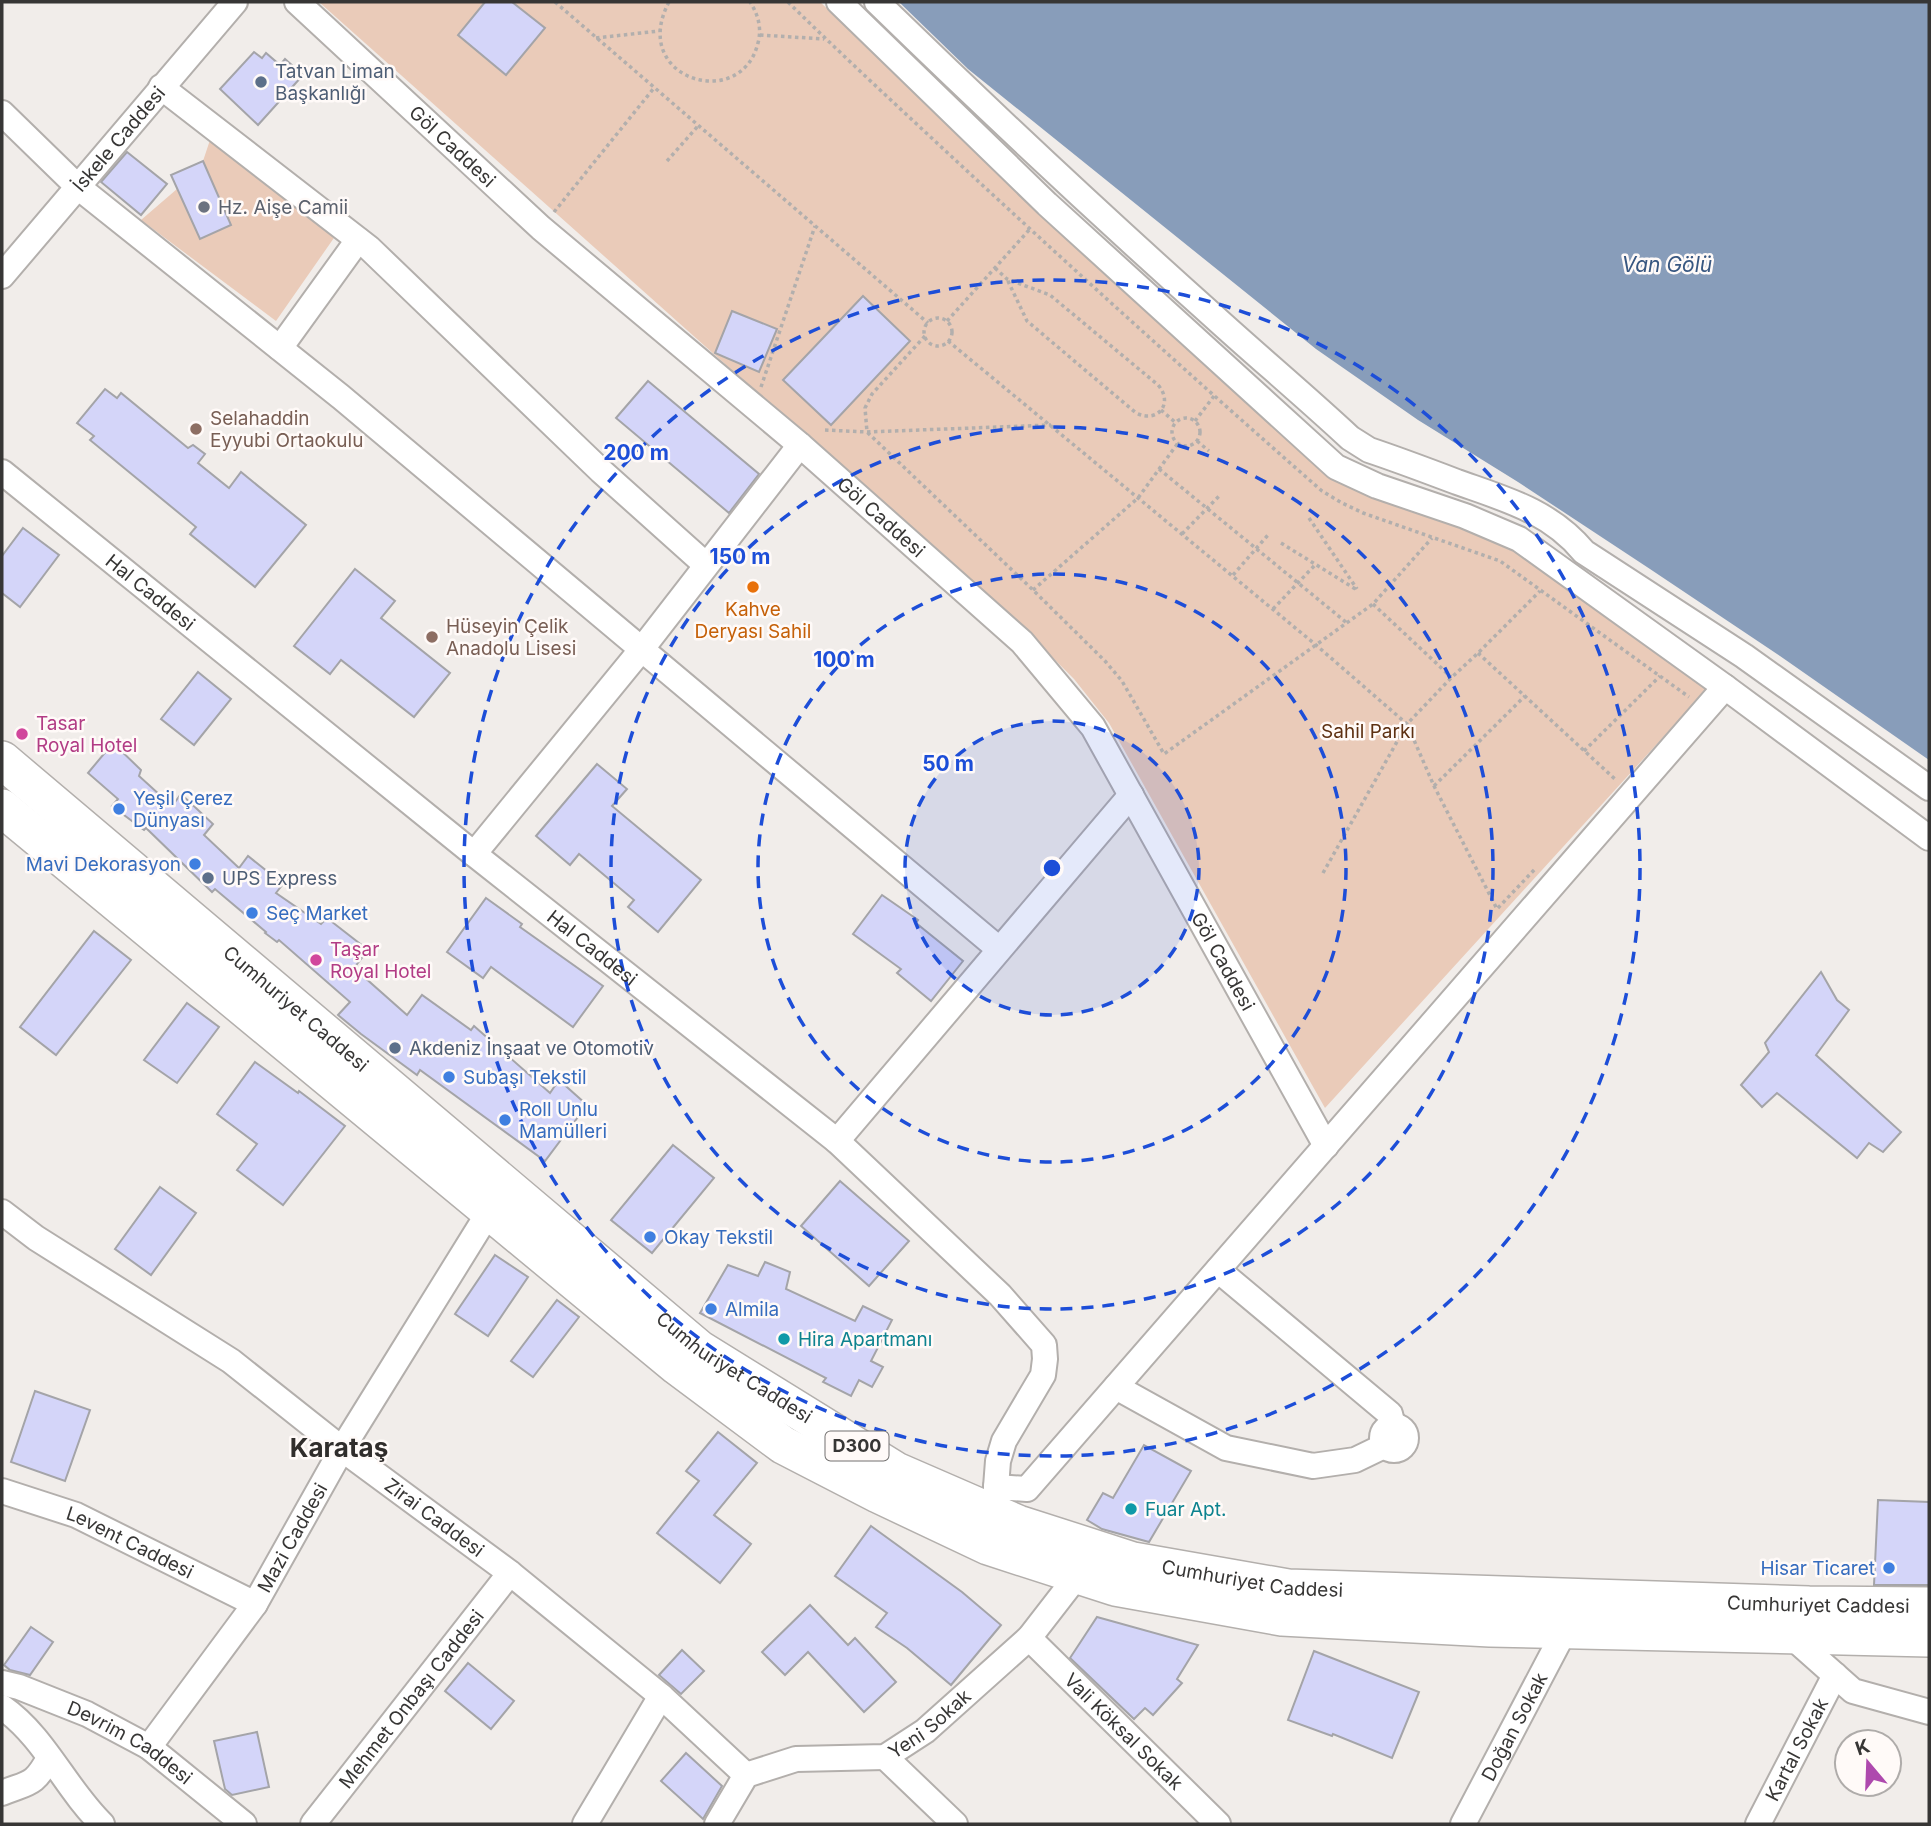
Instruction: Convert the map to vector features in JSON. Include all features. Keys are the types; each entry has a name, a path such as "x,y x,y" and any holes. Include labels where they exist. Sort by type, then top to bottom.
{"highway":[{"name":"Cumhuriyet Caddesi","path":"2,760 699,1349 896,1471 993,1516 1077,1576 1115,1587 1282,1618 1490,1628 1929,1638"},
{"name":"Cumhuriyet Caddesi","path":"2,808 677,1366 783,1445 878,1494 993,1516 1133,1561 1288,1588 1782,1604 1929,1606"}],"street":[{"name":"İskele Caddesi","path":"2,276 235,2"},
{"name":"Göl Caddesi","path":"296,2 541,228 800,445 1022,642 1093,727 1326,1146"},
{"path":"839,2 1047,204 1336,467 1377,486 1465,516 1519,539 1929,838"},
{"path":"877,2 1101,214 1350,438 1369,450 1512,501 1556,524 1584,552 1744,656 1929,789"},
{"path":"161,87 369,248 601,471 706,565"},
{"path":"2,113 78,187 341,397 999,949"},
{"path":"280,348 358,240"},
{"path":"474,854 641,650 800,445"},
{"name":"Hal Caddesi","path":"2,472 474,854 837,1141 1000,1295 1044,1345 1045,1359 1043,1375 1004,1441 998,1461 993,1516"},
{"path":"993,1516 1027,1489 1725,687"},
{"path":"837,1141 1130,795"},
{"name":"Zirai Caddesi","path":"2,1212 46,1245 231,1361 342,1450 510,1573 661,1696 746,1775"},
{"name":"Mazi Caddesi","path":"149,1747 255,1604 342,1450 489,1212"},
{"path":"1116,1387 1226,1448 1313,1466 1356,1460 1389,1436 1390,1414 1218,1270"},
{"name":"Levent Caddesi","path":"2,1491 76,1515 255,1604"},
{"name":"Mehmet Onbaşı Caddesi","path":"313,1824 510,1573"},
{"name":"Yeni Sokak","path":"746,1775 796,1759 885,1756 925,1731 1029,1638 1077,1576"},
{"name":"Doğan Sokak","path":"1463,1824 1565,1630"},
{"path":"1791,1636 1853,1691 1929,1712"},
{"name":"Vali Köksal Sokak","path":"1029,1638 1218,1824"},
{"name":"Kartal Sokak","path":"1758,1824 1835,1675"},
{"name":"Devrim Caddesi","path":"2,1683 86,1714 149,1747 244,1824"},
{"path":"585,1824 661,1696"},
{"path":"2,1707 28,1729 102,1824"},
{"path":"885,1756 955,1824"},
{"path":"2,1793 29,1784 40,1774 49,1758"},
{"path":"717,1824 746,1775"}],"path":[{"path":"555,2 928,323"},
{"path":"669,2 662,15 659,31 662,48 670,63 683,75 699,81 716,82 733,76 746,66 756,51 760,35 758,19 750,2"},
{"path":"596,38 659,31"},
{"path":"760,35 826,39"},
{"path":"541,228 654,88"},
{"path":"667,162 698,126"},
{"path":"755,408 815,226"},
{"path":"947,321 1030,229"},
{"path":"995,268 1007,279 1027,321 1136,413 1148,417 1161,410 1165,398 1158,385 1050,295 1007,279"},
{"path":"935,319 947,321 952,329 951,337 940,345 928,341 925,337 928,323 935,319"},
{"path":"925,337 872,394 866,408 867,432 1105,661 1122,681 1164,754 1373,604 1432,538"},
{"path":"948,341 1316,645 1407,724 1434,786 1497,909 1543,860"},
{"path":"1195,421 1214,396"},
{"path":"1161,410 1176,423"},
{"path":"1184,418 1195,421 1201,431 1197,441 1186,446 1178,443 1172,436 1176,423 1184,418"},
{"path":"825,430 867,432 1052,425"},
{"path":"1197,441 1209,451"},
{"path":"1033,590 1139,498 1178,443"},
{"path":"1159,469 1347,623"},
{"path":"1182,534 1221,494"},
{"path":"1281,543 1357,590 1309,518"},
{"path":"1232,576 1268,534"},
{"path":"1273,610 1316,564"},
{"path":"1323,873 1407,724 1540,591 1707,710"},
{"path":"1373,604 1451,678"},
{"path":"1478,653 1631,795"},
{"path":"1584,751 1660,676"},
{"path":"1434,786 1525,696"}],"green space":[{"name":"Sahil Parkı","path":"319,2 820,2 1339,483 1508,546 1708,688 1325,1108 1109,723 1074,679 1037,642"},
{"path":"210,140 336,235 276,321 141,220 177,189 200,239 231,225 203,161"}],"water":[{"name":"Van Gölü","path":"899,2 1929,2 1929,760 1780,656 1518,482 1418,420 1316,349 968,69"}],"building":[{"path":"485,2 512,2 545,28 506,75 458,35"},
{"name":"Tatvan Liman Başkanlığı","path":"254,52 262,58 266,53 280,65 285,59 303,75 258,125 220,89"},
{"path":"127,152 167,184 141,215 101,182"},
{"name":"Hz. Aişe Camii","path":"203,161 231,225 200,239 171,175"},
{"path":"863,296 910,341 831,425 783,380"},
{"path":"732,311 777,329 759,372 715,353"},
{"path":"648,381 759,474 729,513 616,418"},
{"path":"105,389 117,398 121,393 188,448 193,445 205,454 198,463 229,488 241,472 306,525 255,587 190,534 196,527 90,440 94,436 77,423"},
{"path":"23,528 59,555 20,607 2,593 2,556"},
{"path":"355,569 395,601 381,618 450,673 414,717 341,660 330,674 294,646"},
{"path":"198,672 231,699 194,745 161,719"},
{"path":"113,743 141,770 139,776 172,806 181,794 213,824 204,835 239,868 248,856 283,884 276,893 321,924 327,918 368,950 354,968 407,1015 422,995 471,1030 474,1026 550,1093 559,1080 587,1105 545,1161 420,1070 417,1075 361,1034 338,1015 350,1002 279,940 277,942 265,933 215,889 212,892 146,828 144,830 112,806 118,799 88,773"},
{"path":"597,764 627,789 612,806 701,880 658,932 628,907 634,900 579,854 570,865 536,836"},
{"path":"882,895 918,920 916,923 963,961 931,1001 897,973 901,969 853,934"},
{"path":"486,898 522,924 520,927 603,986 573,1027 491,967 483,978 447,952"},
{"path":"94,931 131,960 56,1055 20,1027"},
{"path":"1821,972 1837,1000 1849,1010 1816,1055 1901,1132 1883,1152 1869,1143 1857,1158 1777,1093 1762,1107 1741,1085 1769,1052 1765,1043"},
{"path":"187,1003 219,1027 177,1083 144,1060"},
{"path":"255,1062 345,1126 283,1205 237,1170 257,1144 217,1114"},
{"path":"673,1145 714,1178 652,1253 611,1220"},
{"path":"840,1181 909,1241 869,1286 801,1226"},
{"path":"160,1187 196,1213 151,1275 115,1249"},
{"path":"495,1255 528,1277 488,1336 455,1314"},
{"name":"Hira Apartmanı","path":"765,1262 790,1272 786,1289 855,1321 863,1306 892,1320 871,1361 883,1367 872,1387 859,1380 851,1396 823,1382 826,1378 700,1313 728,1265 758,1276"},
{"path":"557,1300 579,1317 533,1377 511,1361"},
{"path":"35,1391 90,1410 65,1481 11,1462"},
{"path":"718,1432 757,1463 714,1515 751,1544 720,1583 657,1533 699,1481 686,1471"},
{"name":"Fuar Apt.","path":"1144,1445 1191,1471 1149,1542 1102,1529 1087,1520 1103,1493 1113,1498"},
{"path":"1878,1500 1929,1502 1929,1585 1874,1585"},
{"path":"871,1526 962,1592 1001,1625 951,1685 907,1648 876,1627 887,1613 835,1576"},
{"path":"810,1605 848,1645 855,1638 896,1682 864,1712 808,1652 785,1675 762,1652"},
{"path":"1097,1617 1198,1645 1177,1679 1182,1683 1153,1715 1145,1708 1134,1719 1070,1658"},
{"path":"31,1627 53,1642 30,1675 10,1670 4,1665"},
{"path":"682,1650 704,1671 681,1694 659,1675"},
{"path":"1314,1651 1419,1692 1392,1758 1333,1734 1332,1736 1288,1720"},
{"path":"468,1663 514,1701 491,1729 445,1691"},
{"path":"257,1732 269,1787 232,1795 225,1789 214,1741"},
{"path":"686,1753 722,1786 703,1819 661,1781"}],"place":[{"name":"Tatvan Liman Başkanlığı","path":"261,82"},
{"name":"Hz. Aişe Camii","path":"204,207"},
{"name":"Selahaddin Eyyubi Ortaokulu","path":"196,429"},
{"name":"Kahve Deryası Sahil","path":"753,587"},
{"name":"Hüseyin Çelik Anadolu Lisesi","path":"432,637"},
{"name":"Tasar Royal Hotel","path":"22,734"},
{"name":"Yeşil Çerez Dünyası","path":"119,809"},
{"name":"Mavi Dekorasyon","path":"195,864"},
{"name":"UPS Express","path":"208,878"},
{"name":"Seç Market","path":"252,913"},
{"name":"Taşar Royal Hotel","path":"316,960"},
{"name":"Akdeniz İnşaat ve Otomotiv","path":"395,1048"},
{"name":"Subaşı Tekstil","path":"449,1077"},
{"name":"Roll Unlu Mamülleri","path":"505,1120"},
{"name":"Okay Tekstil","path":"650,1237"},
{"name":"Almila","path":"711,1309"},
{"name":"Hira Apartmanı","path":"784,1339"},
{"name":"Fuar Apt.","path":"1131,1509"},
{"name":"Hisar Ticaret","path":"1889,1568"}],"district":[{"name":"Karataş","path":"339,1448"}]}
